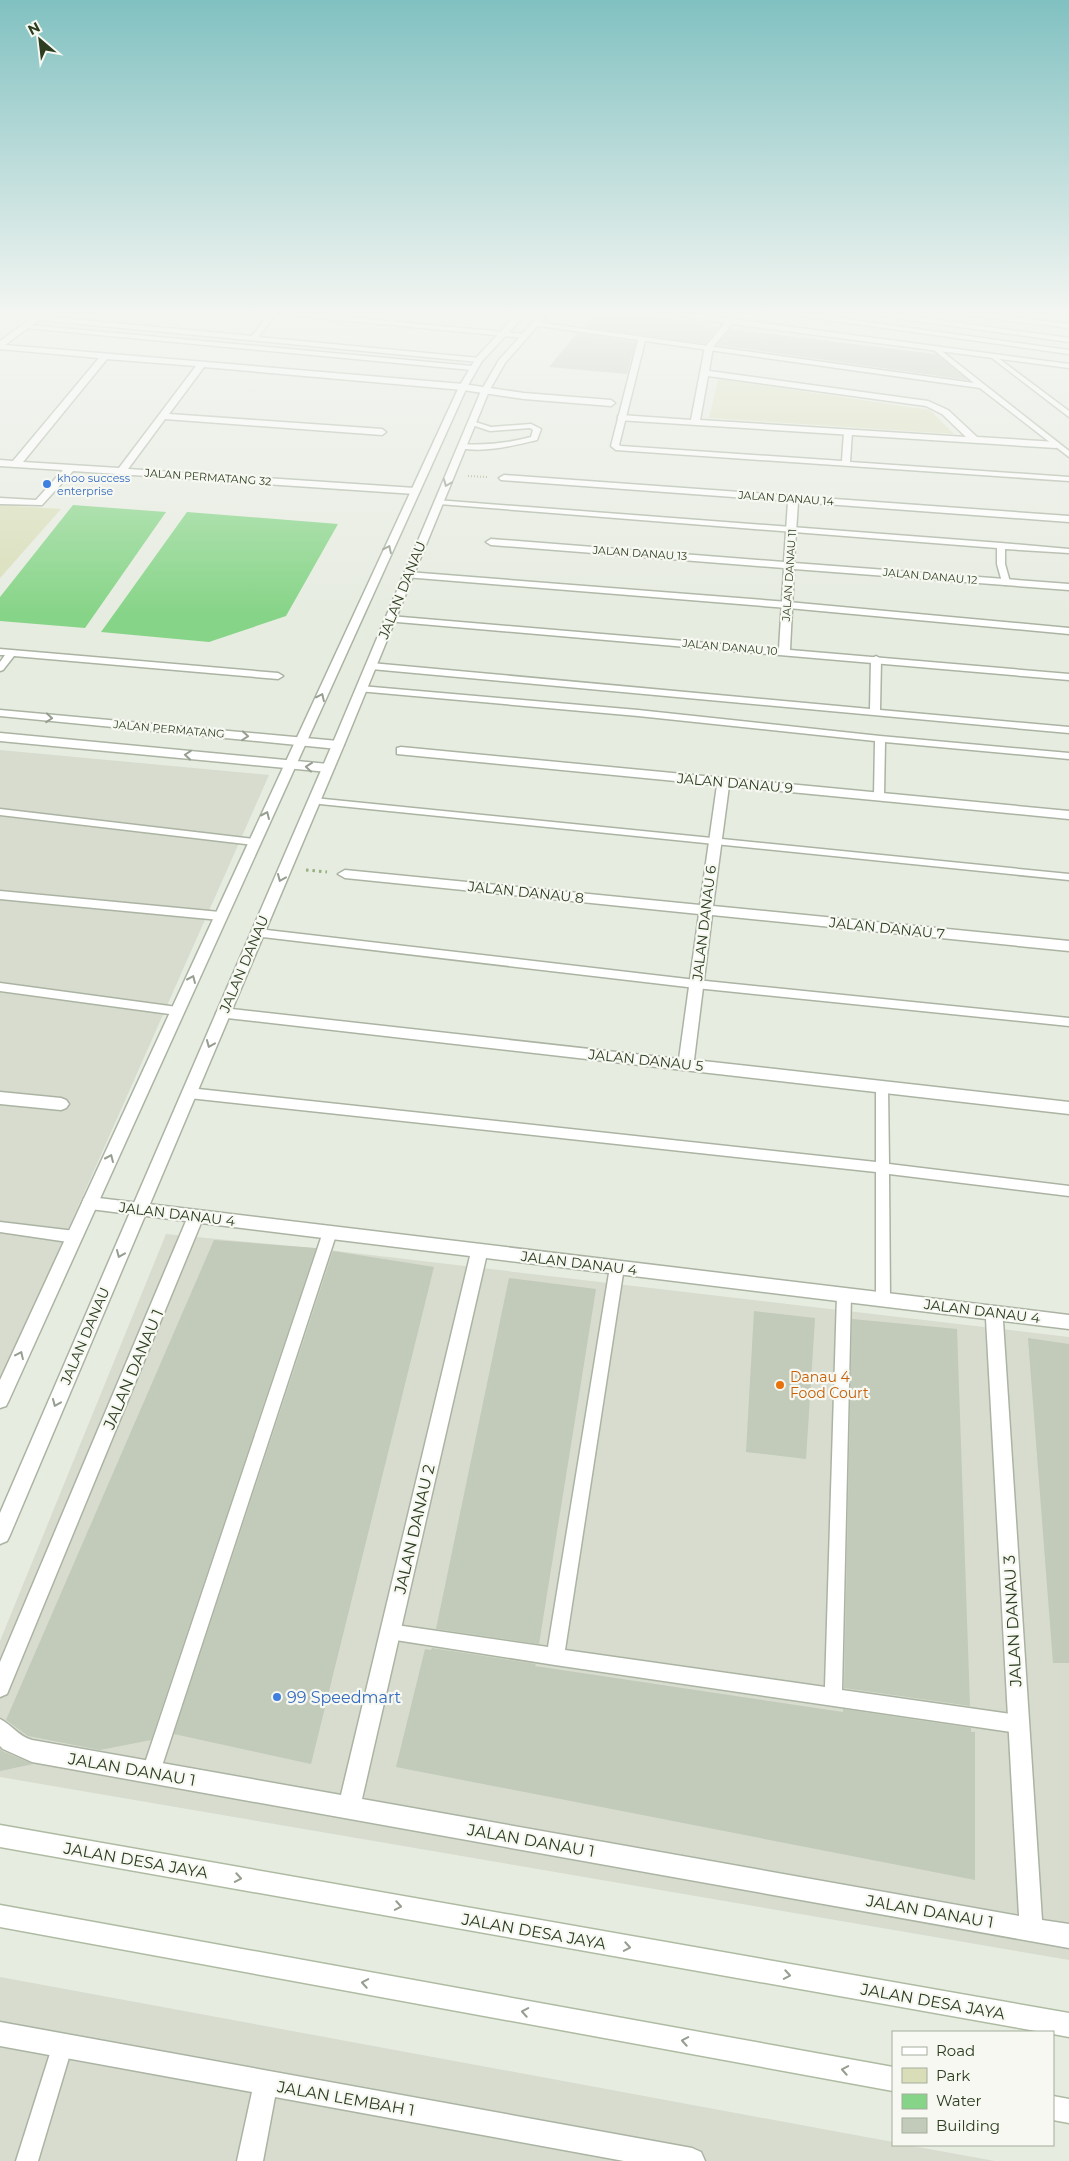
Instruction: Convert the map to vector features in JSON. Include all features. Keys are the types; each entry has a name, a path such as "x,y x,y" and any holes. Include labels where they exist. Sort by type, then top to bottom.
{"street":[{"path":"16,464 57,414"},
{"name":"JALAN DANAU","path":"0,1400 5,1376 75,1236 451,414"},
{"name":"JALAN DANAU","path":"0,1535 338,745 475,414"},
{"path":"695,423 697,414"},
{"path":"947,414 975,440"},
{"path":"122,470 163,416 382,432"},
{"path":"622,418 1056,446"},
{"name":"JALAN PERMATANG 32","path":"0,463 415,491"},
{"path":"0,501 39,503 71,467"},
{"name":"JALAN DANAU 14","path":"504,478 1069,519"},
{"name":"JALAN DANAU 11","path":"784,652 793,529 793,499"},
{"name":"JALAN DANAU 13","path":"491,542 790,565"},
{"name":"JALAN DANAU 12","path":"790,565 1069,587"},
{"name":"JALAN DANAU 10","path":"390,619 876,659 1069,677"},
{"name":"JALAN PERMATANG","path":"0,713 338,745"},
{"name":"JALAN PERMATANG","path":"0,737 328,768"},
{"name":"JALAN DANAU 9","path":"401,751 1069,815"},
{"name":"JALAN DANAU 6","path":"686,1065 723,782"},
{"name":"JALAN DANAU 8","path":"345,874 706,910"},
{"path":"0,895 220,916"},
{"name":"JALAN DANAU 7","path":"706,910 1069,946"},
{"name":"JALAN DANAU 5","path":"223,1013 1069,1108"},
{"path":"0,1098 61,1104"},
{"name":"JALAN DANAU 4","path":"90,1203 1069,1322"},
{"name":"JALAN DANAU 1","path":"0,1687 196,1216"},
{"name":"JALAN DANAU 2","path":"349,1808 480,1250"},
{"name":"JALAN DANAU 3","path":"994,1313 1031,1929"},
{"name":"JALAN DANAU 1","path":"0,1730 8,1741 18,1748 1069,1936"},
{"name":"JALAN DESA JAYA","path":"0,1836 1069,2025"},
{"path":"0,1916 892,2079"},
{"name":"JALAN LEMBAH 1","path":"0,2034 63,2044 692,2161"},
{"path":"250,2161 266,2083"},
{"path":"1054,2108 1069,2111"}],"lane":[{"path":"623,414 615,446 619,448 1069,479"},
{"path":"1016,414 1069,456"},
{"path":"462,446 478,448 504,447 534,438 537,429 531,426 490,429 472,422"},
{"path":"846,464 848,432"},
{"path":"439,502 1069,551"},
{"path":"1001,546 1001,564 1006,582"},
{"path":"408,575 788,605 1069,631"},
{"path":"0,652 278,676"},
{"path":"0,668 12,653"},
{"path":"874,712 876,659"},
{"path":"371,666 1069,730"},
{"path":"361,690 638,713 880,739 1069,756"},
{"path":"880,739 880,796"},
{"path":"314,801 714,843 1069,877"},
{"path":"0,812 254,842"},
{"path":"258,933 696,984 1069,1022"},
{"path":"0,987 177,1011"},
{"path":"882,1087 883,1300"},
{"path":"189,1093 882,1168 1069,1191"},
{"path":"0,1227 75,1236"},
{"path":"151,1772 330,1232"},
{"path":"555,1657 617,1267"},
{"path":"833,1697 844,1295"},
{"path":"389,1632 1018,1724"},
{"path":"27,2161 63,2044"}],"path":[{"path":"450,476 504,478"},
{"path":"285,868 345,874"}],"shaded area":[{"path":"0,750 269,775 0,1383"},
{"path":"166,1234 311,1248 1069,1337 1069,1960 0,1777 0,1641"},
{"path":"0,1977 892,2142 892,2146 912,2146 995,2161 0,2161"}],"green space":[{"path":"710,414 934,414 954,434 709,418"},
{"path":"0,505 61,509 0,578"}],"water":[{"path":"73,505 166,512 85,628 0,621 0,597"},
{"path":"187,512 338,524 286,616 209,642 101,632"}],"building":[{"path":"214,1240 316,1248 151,1740 100,1750 28,1736 6,1720"},
{"path":"333,1251 434,1267 311,1764 174,1734"},
{"path":"509,1278 596,1289 539,1644 436,1629"},
{"name":"Danau 4 Food Court","path":"754,1311 815,1318 806,1459 746,1452"},
{"path":"852,1319 957,1329 970,1706 844,1688"},
{"path":"1028,1338 1069,1344 1069,1663 1053,1663"},
{"path":"432,1648 536,1664 535,1666 843,1712 843,1709 971,1728 971,1732 975,1732 975,1880 396,1767 425,1649 431,1650"},
{"path":"0,1749 2,1751 33,1764 0,1771"}],"place":[{"name":"khoo success enterprise","path":"47,484"},
{"name":"Danau 4 Food Court","path":"780,1385"},
{"name":"99 Speedmart","path":"277,1697"}]}
